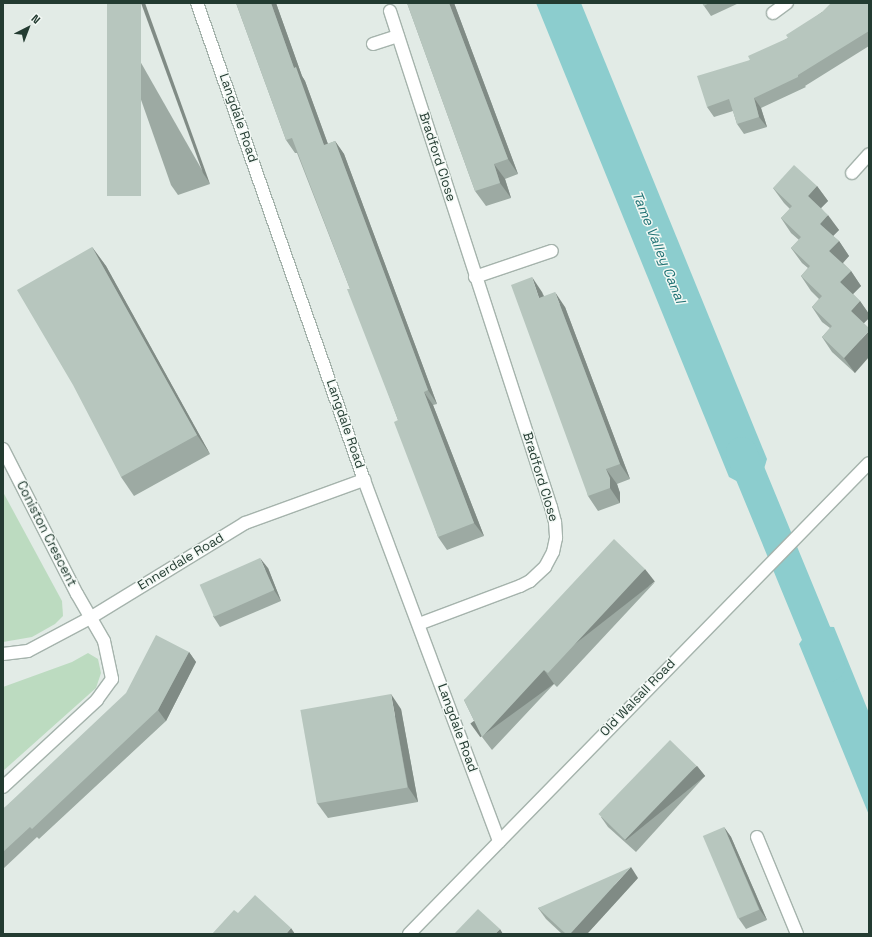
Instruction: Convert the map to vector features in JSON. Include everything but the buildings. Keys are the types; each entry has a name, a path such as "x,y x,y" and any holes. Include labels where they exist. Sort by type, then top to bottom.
{"street":[{"name":"Langdale Road","path":"197,3 364,480 419,624 499,842"},
{"path":"773,13 787,3"},
{"name":"Bradford Close","path":"390,10 475,277 551,507 555,522 556,538 553,552 545,567 530,581 419,624"},
{"path":"373,44 398,36"},
{"path":"852,173 869,154"},
{"path":"475,277 552,251"},
{"name":"Coniston Crescent","path":"3,449 90,618 104,641 112,679 97,700 3,787"},
{"name":"Old Walsall Road","path":"409,934 869,462"},
{"name":"Ennerdale Road","path":"3,654 28,651 90,618 245,523 364,480"},
{"path":"757,837 797,934"}],"green space":[{"path":"3,492 62,601 63,616 55,624 32,637 3,642"},
{"path":"88,653 98,659 101,673 96,688 3,771 3,687 72,662"}],"water":[{"name":"Tame Valley Canal","path":"536,3 581,3 767,459 757,492 729,477"},
{"path":"812,626 834,627 869,713 869,815 799,644"}],"waterway":[{"path":"741,452 829,666"}]}
